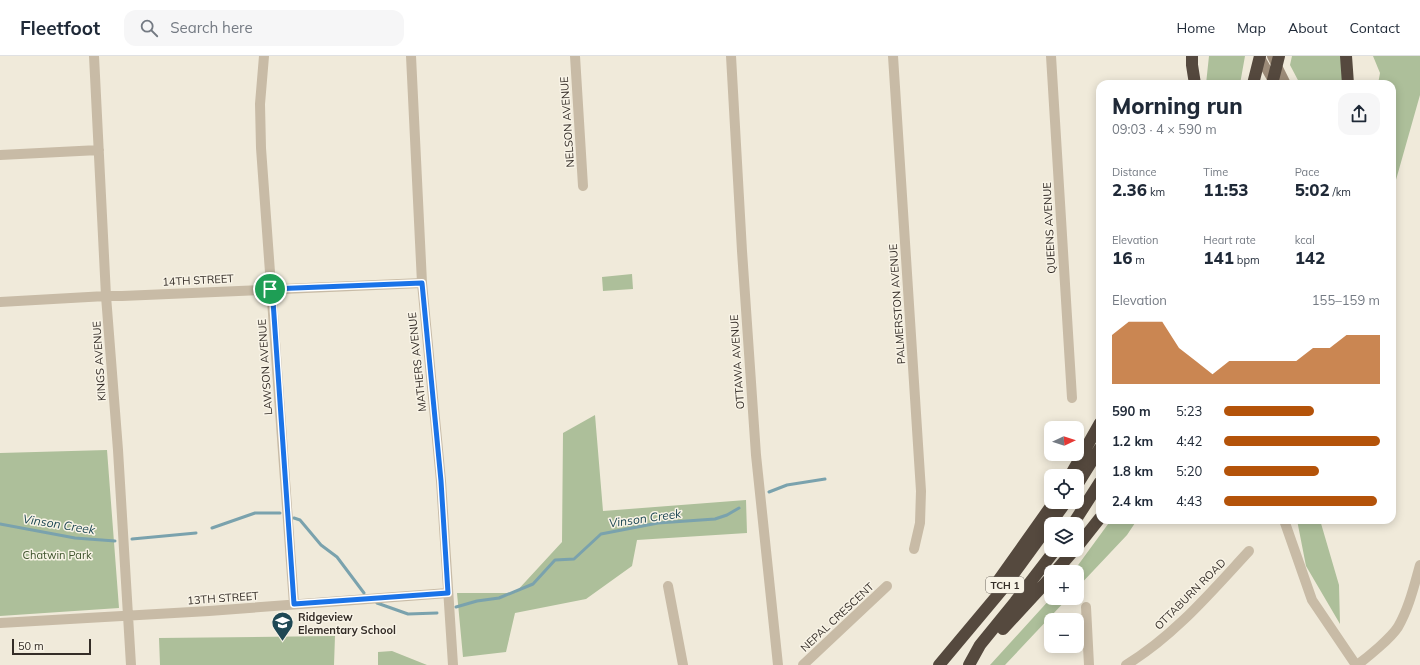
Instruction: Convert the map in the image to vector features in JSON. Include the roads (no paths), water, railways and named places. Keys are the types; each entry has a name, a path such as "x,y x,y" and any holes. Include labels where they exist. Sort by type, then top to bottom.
{"highway":[{"path":"1192,56 1194,80"},
{"path":"1195,80 1198,56"},
{"path":"1254,80 1260,56"},
{"path":"1274,80 1278,56"},
{"path":"1346,56 1348,80"},
{"path":"1074,469 1096,430"},
{"path":"1084,474 1096,454"},
{"path":"1078,517 1096,488"},
{"path":"938,665 1021,551 1049,509"},
{"name":"TCH 1","path":"938,665 1001,591 1061,509"},
{"path":"1084,538 1096,523"},
{"name":"TCH 1","path":"969,665 980,645 1050,557"},
{"path":"1061,565 1068,557"},
{"path":"969,665 1044,585"}],"main road":[{"path":"1260,56 1271,80"},
{"path":"1272,56 1284,80"}],"street":[{"name":"KINGS AVENUE","path":"94,56 106,296 132,665"},
{"name":"LAWSON AVENUE","path":"264,56 260,104 261,148 270,289 273,309 294,604"},
{"name":"MATHERS AVENUE","path":"411,56 422,283 441,481 453,665"},
{"name":"NELSON AVENUE","path":"575,56 583,186"},
{"name":"OTTAWA AVENUE","path":"731,56 742,251 756,447 778,665"},
{"name":"PALMERSTON AVENUE","path":"893,56 921,491 920,524 914,549"},
{"name":"QUEENS AVENUE","path":"1051,56 1072,398"},
{"path":"0,155 99,150"},
{"name":"14TH STREET","path":"0,302 106,296 422,283"},
{"path":"1285,524 1312,600 1356,665 1369,656 1397,628 1409,605 1420,565"},
{"name":"OTTABURN ROAD","path":"1126,665 1144,654 1181,624 1250,551"},
{"path":"668,586 683,665"},
{"name":"NEPAL CRESCENT","path":"803,665 887,586"},
{"name":"13TH STREET","path":"0,623 128,616 448,593"},
{"path":"1086,607 1089,665"}],"waterway":[{"name":"Vinson Creek","path":"769,492 787,485 825,479"},
{"name":"Vinson Creek","path":"456,607 477,601 499,598 533,584 555,560 574,559 601,534 658,523 715,519 727,515 739,508"},
{"name":"Vinson Creek","path":"212,528 255,513 280,513"},
{"name":"Vinson Creek","path":"294,518 300,520 321,545 337,557 364,593"},
{"name":"Vinson Creek","path":"0,524 75,538 115,541"},
{"name":"Vinson Creek","path":"132,539 196,533"},
{"name":"Vinson Creek","path":"377,603 408,614 437,613"}],"place":[{"name":"Ridgeview Elementary School","path":"283,642"}],"park label":[{"name":"Chatwin Park","path":"57,555"}]}
